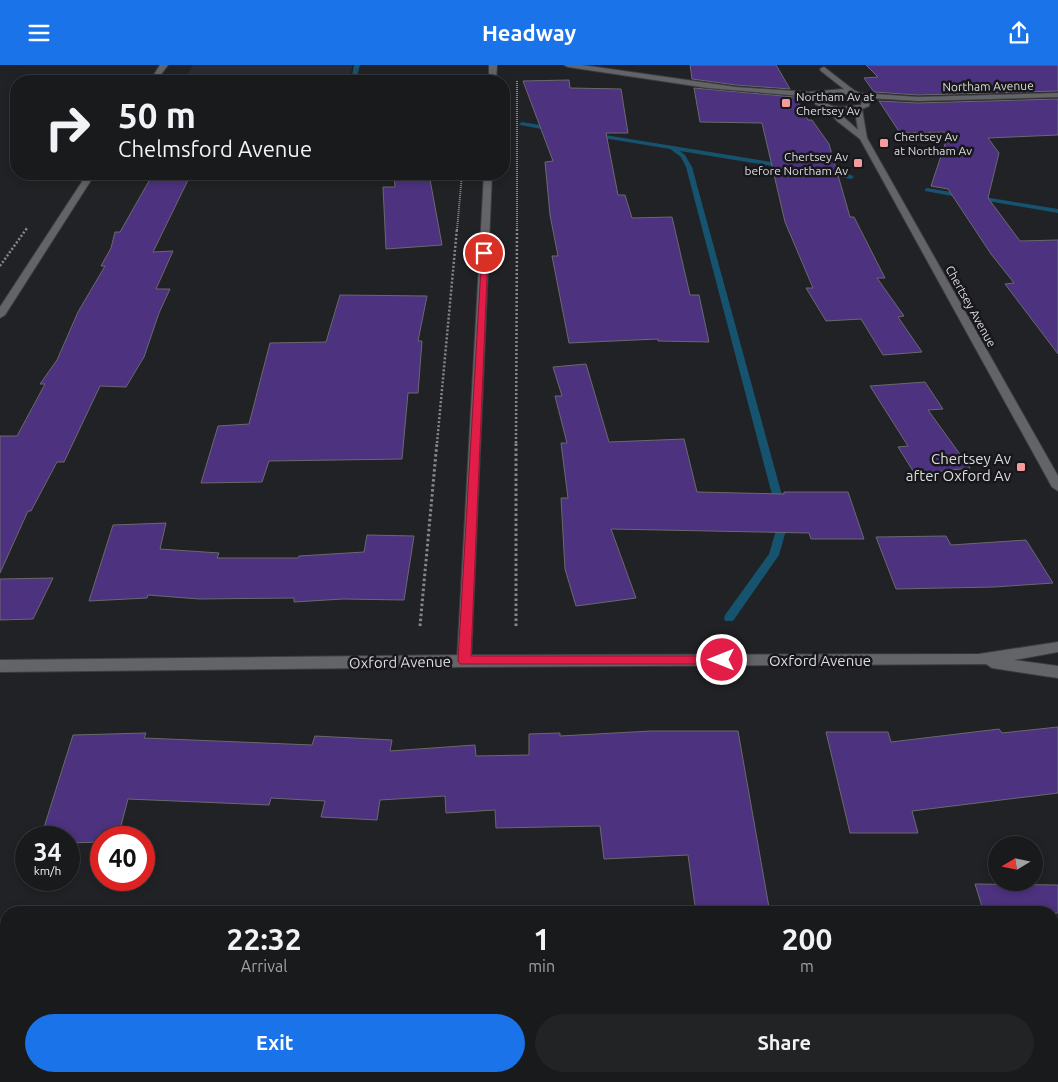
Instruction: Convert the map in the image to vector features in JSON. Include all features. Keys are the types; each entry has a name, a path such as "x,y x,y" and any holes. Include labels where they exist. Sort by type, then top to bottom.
{"street":[{"path":"568,65 752,91 828,107"},
{"path":"823,67 826,87 816,99 828,107"},
{"path":"823,67 856,94"},
{"path":"752,91 822,93"},
{"name":"Northam Avenue","path":"822,93 838,91 918,99 1058,95"},
{"name":"Chertsey Avenue","path":"856,94 866,100 861,107 863,138"},
{"name":"Northam Avenue","path":"828,107 843,110 918,99"},
{"name":"Chertsey Avenue","path":"828,107 863,138 1058,487"},
{"path":"0,315 87,180"},
{"path":"464,661 488,180"},
{"name":"Oxford Avenue","path":"979,660 1058,647"},
{"name":"Oxford Avenue","path":"0,666 464,661 979,660 1058,672"}],"path":[{"path":"516,626 517,77"},
{"path":"420,627 461,180"}],"shaded area":[{"path":"193,65 353,65 350,75 187,75"}],"building":[{"path":"690,65 776,65 790,89 736,85 692,79"},
{"path":"866,65 1058,65 1058,91 918,95 874,92 864,78 878,77"},
{"path":"569,80 570,88 621,89 628,133 606,133 618,195 625,195 632,218 672,217 690,295 699,295 709,342 658,341 658,339 569,343 552,256 558,256 550,215 545,162 553,161 523,81"},
{"path":"694,88 795,97 808,120 812,120 829,144 850,217 854,217 885,278 877,278 904,316 898,317 922,352 883,355 861,319 826,321 806,288 813,288 785,222 762,123 700,122"},
{"path":"1058,99 1058,135 988,138 999,153 988,198 1020,241 1058,240 1058,354 1005,284 1014,283 991,254 948,189 931,186 949,132 900,133 879,101 918,103"},
{"path":"150,180 188,180 153,252 173,251 156,289 170,289 159,313 144,357 126,387 100,386 64,462 57,462 31,511 28,511 0,573 0,436 17,436 45,384 40,384 57,360 78,312 105,266 101,266 111,248 115,232 120,232"},
{"path":"394,180 430,180 442,245 386,249 383,187 395,187"},
{"path":"340,295 427,296 418,341 422,341 418,393 408,393 402,459 269,461 262,482 201,483 218,426 249,424 270,343 326,342"},
{"path":"586,364 609,442 684,439 697,492 784,494 784,492 848,492 864,539 811,539 809,533 611,529 636,598 576,606 565,569 561,498 568,498 561,443 567,443 555,396 562,396 553,367"},
{"path":"925,382 943,409 928,410 970,468 915,474 898,447 908,446 870,386"},
{"path":"166,523 160,549 219,553 217,558 298,558 299,556 364,552 367,535 414,536 404,600 343,599 294,602 294,598 199,599 148,595 147,598 89,601 113,525"},
{"path":"946,536 951,545 1026,540 1053,583 994,587 896,589 876,537"},
{"path":"53,578 33,619 0,620 0,579"},
{"path":"1058,727 1058,793 912,811 918,833 850,833 826,732 888,732 891,742 999,729 1002,733"},
{"path":"651,731 738,731 769,906 695,906 688,855 604,859 600,826 496,828 495,810 446,813 445,796 380,800 377,820 321,817 325,801 271,798 269,805 128,799 121,826 90,826 90,842 80,843 80,826 44,826 73,735 146,733 144,738 312,745 315,736 392,740 390,751 475,745 476,756 529,755 529,734 560,733 560,736"},
{"path":"975,884 988,884 988,891 1043,891 1043,885 1058,885 1058,906 982,906"}],"waterway":[{"path":"354,75 357,65"},
{"path":"522,124 552,129"},
{"path":"593,135 784,166"},
{"path":"672,148 683,156 689,167 781,510 782,527 774,555 729,618"},
{"path":"825,173 851,177"},
{"path":"927,190 963,196"},
{"path":"978,198 1058,211"}],"place":[{"name":"Northam Av at Chertsey Av","path":"786,103"},
{"name":"Chertsey Av at Northam Av","path":"884,143"},
{"name":"Chertsey Av before Northam Av","path":"858,163"},
{"name":"Chertsey Av after Oxford Av","path":"1021,467"}],"route":[{"path":"484,253 464,661 722,660"}]}
